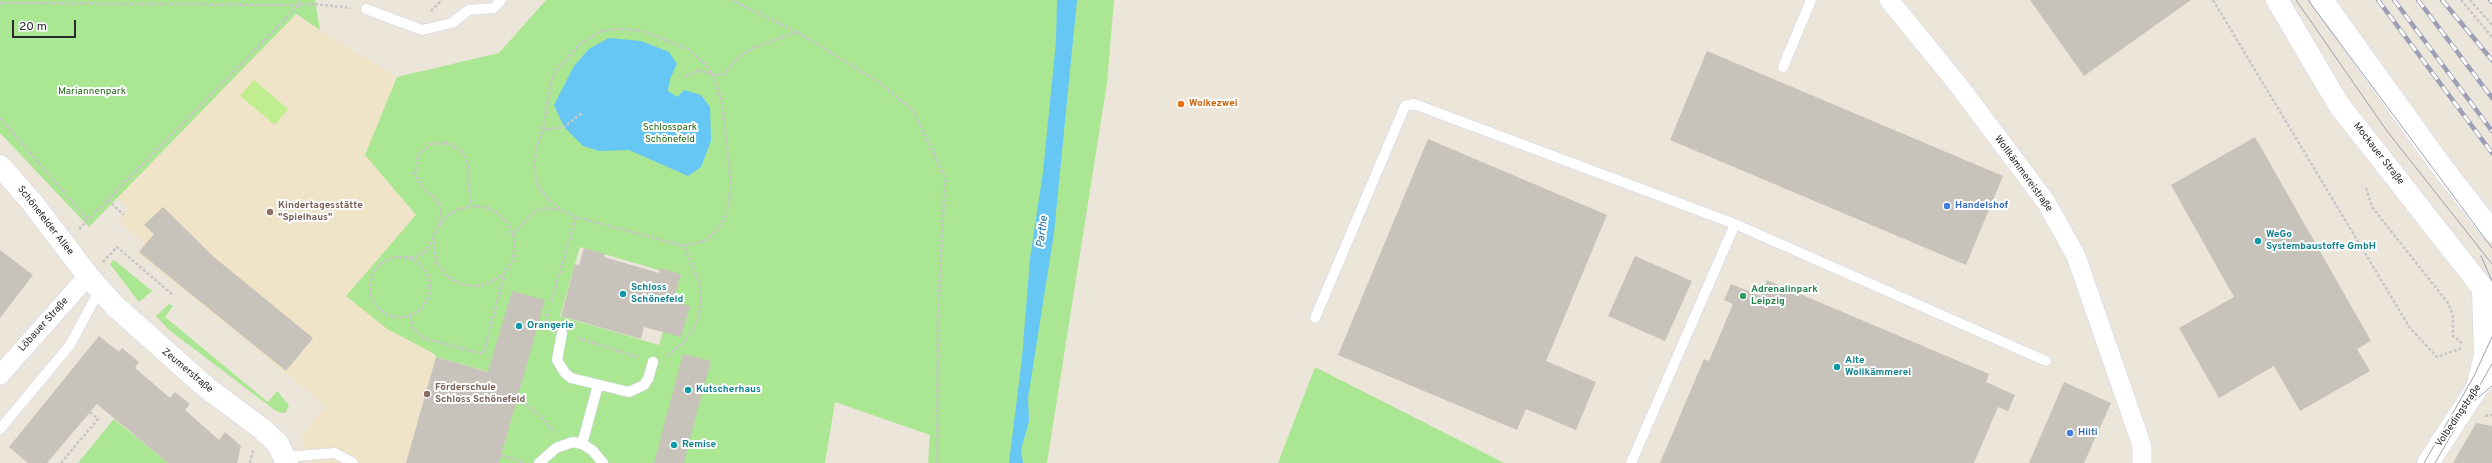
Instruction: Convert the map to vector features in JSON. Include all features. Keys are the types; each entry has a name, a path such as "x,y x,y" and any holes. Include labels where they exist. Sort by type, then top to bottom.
{"main road":[{"name":"Mockauer Straße","path":"2277,0 2339,105 2488,294"},
{"path":"2322,0 2441,166 2492,231"},
{"name":"Schönefelder Allee","path":"0,166 31,201 92,281"},
{"name":"Zeumerstraße","path":"92,281 115,306 165,353 207,388 261,428 278,444 286,460"},
{"path":"2477,388 2485,356 2488,294"},
{"name":"Volbedingstraße","path":"2428,463 2477,388 2492,371"}],"street":[{"name":"Wollkämmereistraße","path":"1889,0 1956,82 2046,202 2076,256 2142,446 2142,463"},
{"name":"Löbauer Straße","path":"0,375 92,281"}],"lane":[{"path":"366,9 422,30 452,23 469,10 494,8 501,0"},
{"path":"1783,67 1810,0"},
{"path":"1315,318 1405,106 1414,104 1735,224 2046,361"},
{"path":"1631,463 1735,224"},
{"path":"0,429 70,344 92,281"},
{"path":"562,333 557,352 560,367 571,378 623,392 637,390 648,379 653,362"},
{"path":"582,444 598,385"},
{"path":"539,463 547,454 563,445 573,442 582,444 592,450 603,463"},
{"path":"286,460 335,453 353,463"}],"path":[{"path":"298,0 299,5"},
{"path":"731,0 797,32 879,82 914,111 945,178 938,316 937,463"},
{"path":"2213,0 2410,328 2437,357 2467,346 2453,336 2453,315 2448,303 2372,207 2366,188"},
{"path":"2461,0 2492,38"},
{"path":"2470,0 2492,25"},
{"path":"0,3 314,4 366,9"},
{"path":"93,216 299,5"},
{"path":"621,28 643,31 667,39 688,49 704,63 713,75 722,102 731,185 728,207 720,226 707,240 684,246 576,217 561,210 548,200 538,186 534,170 536,148 543,130 550,87 556,72 580,44 600,31 621,28"},
{"path":"685,77 699,70 713,75 724,74 739,57 753,48 797,32"},
{"path":"543,130 564,127 582,113"},
{"path":"0,118 88,220"},
{"path":"405,257 422,266 430,283 430,293 426,303 410,316 400,318 389,316 374,303 370,293 370,284 378,266 395,257 405,257 416,257 426,251 434,238 439,226 441,212 439,202 424,189 415,174 418,156 430,144 448,142 463,152 469,169 468,188 472,206"},
{"path":"108,200 124,215"},
{"path":"410,316 413,328 423,338 483,354 505,273 512,261 514,248 513,234 507,222 497,213 485,207 472,206 458,209 447,216 439,226"},
{"path":"513,234 534,212 545,208 561,210"},
{"path":"551,302 576,217"},
{"path":"434,238 434,251 438,264 445,275 456,282 468,286 482,286 505,273"},
{"path":"549,310 544,327 653,362 672,354 693,330 701,300 700,284 684,246"},
{"path":"92,281 117,247 173,295"},
{"path":"517,399 534,410 554,430 563,445"},
{"path":"61,463 98,419 90,412"},
{"path":"250,463 254,446"},
{"path":"501,455 528,463"}],"shaded area":[{"name":"Kindertagesstätte \"Spielhaus\"","path":"295,15 397,77 365,155 416,215 433,353 436,357 522,381 499,463 311,463 301,437 326,406 137,253 144,244 119,221 129,209 118,198"}],"green space":[{"name":"Mariannenpark","path":"0,0 315,0 320,30 296,14 89,227 0,133"},
{"name":"Schlosspark Schönefeld","path":"546,0 1114,0 1107,83 1047,463 928,463 930,435 835,402 825,463 499,463 522,381 436,357 433,353 387,329 346,296 416,215 365,155 397,77 499,53","holes":["580,247 679,276 659,345 560,316"]},
{"path":"254,80 288,109 275,125 240,96"},
{"path":"114,260 152,291 139,302 110,264"},
{"path":"169,304 173,306 165,317 268,402 277,391 289,405 286,412 282,413 276,411 169,330 156,316"},
{"path":"1315,367 1504,463 1278,463"},
{"path":"114,419 168,463 78,463"}],"water":[{"name":"Parthe","path":"1057,0 1077,0 1054,233 1028,398 1029,421 1021,450 1023,463 1009,463 1022,358 1030,259 1043,172 1056,42"},
{"path":"609,38 641,41 669,52 677,64 670,79 668,91 677,97 684,90 701,95 710,107 711,141 701,167 688,176 629,150 599,151 583,146 564,127 554,105 574,66 589,49"}],"building":[{"path":"2030,0 2191,0 2084,76"},
{"path":"1707,51 2003,176 1966,265 1670,140"},
{"name":"WeGo Systembaustoffe GmbH","path":"2255,137 2371,341 2357,349 2370,371 2300,411 2274,366 2219,398 2179,328 2234,297 2171,185"},
{"path":"1428,139 1607,215 1546,361 1596,382 1576,430 1526,409 1517,430 1338,355"},
{"path":"163,207 215,258 313,338 286,371 139,252 154,234 144,225"},
{"name":"Schloss Schönefeld","path":"584,248 605,254 604,257 659,273 660,268 681,274 673,301 690,306 681,337 644,327 641,339 561,316 575,264 579,265"},
{"path":"0,250 33,275 0,318"},
{"path":"1635,256 1692,281 1665,341 1608,316"},
{"name":"Alte Wollkämmerei","path":"1767,280 1989,374 1986,382 2015,395 2008,411 1998,407 1974,463 1660,463 1704,359 1709,361 1733,304 1724,300 1731,284 1761,296"},
{"path":"512,291 545,300 499,463 406,463 436,357 488,372"},
{"path":"99,336 119,352 122,348 139,362 135,368 170,398 175,392 190,404 185,410 219,440 225,432 241,446 237,463 168,463 97,404 47,463 28,463 9,447"},
{"name":"Kutscherhaus","path":"683,354 711,361 684,463 654,463"},
{"name":"Hilti","path":"2064,382 2111,403 2084,463 2029,463"},
{"path":"2476,423 2492,426 2492,463 2453,463"}],"tram line":[{"path":"2296,0 2387,131 2492,264"},
{"path":"2308,0 2492,248"},
{"path":"2481,256 2492,281"},
{"path":"2424,463 2474,376 2492,337"},
{"path":"2435,463 2492,364"},
{"path":"2474,401 2492,386"}],"railway":[{"path":"2378,0 2492,153"},
{"path":"2394,0 2492,131"},
{"path":"2418,0 2492,98"},
{"path":"2442,0 2492,60"}],"place":[{"name":"Wolkezwei","path":"1181,104"},
{"name":"Handelshof","path":"1947,206"},
{"name":"Kindertagesstätte \"Spielhaus\"","path":"270,212"},
{"name":"WeGo Systembaustoffe GmbH","path":"2258,241"},
{"name":"Schloss Schönefeld","path":"623,294"},
{"name":"Adrenalinpark Leipzig","path":"1743,296"},
{"name":"Orangerie","path":"519,326"},
{"name":"Alte Wollkämmerei","path":"1837,367"},
{"name":"Kutscherhaus","path":"688,390"},
{"name":"Förderschule Schloss Schönefeld","path":"427,394"},
{"name":"Hilti","path":"2070,433"},
{"name":"Remise","path":"674,445"}]}
